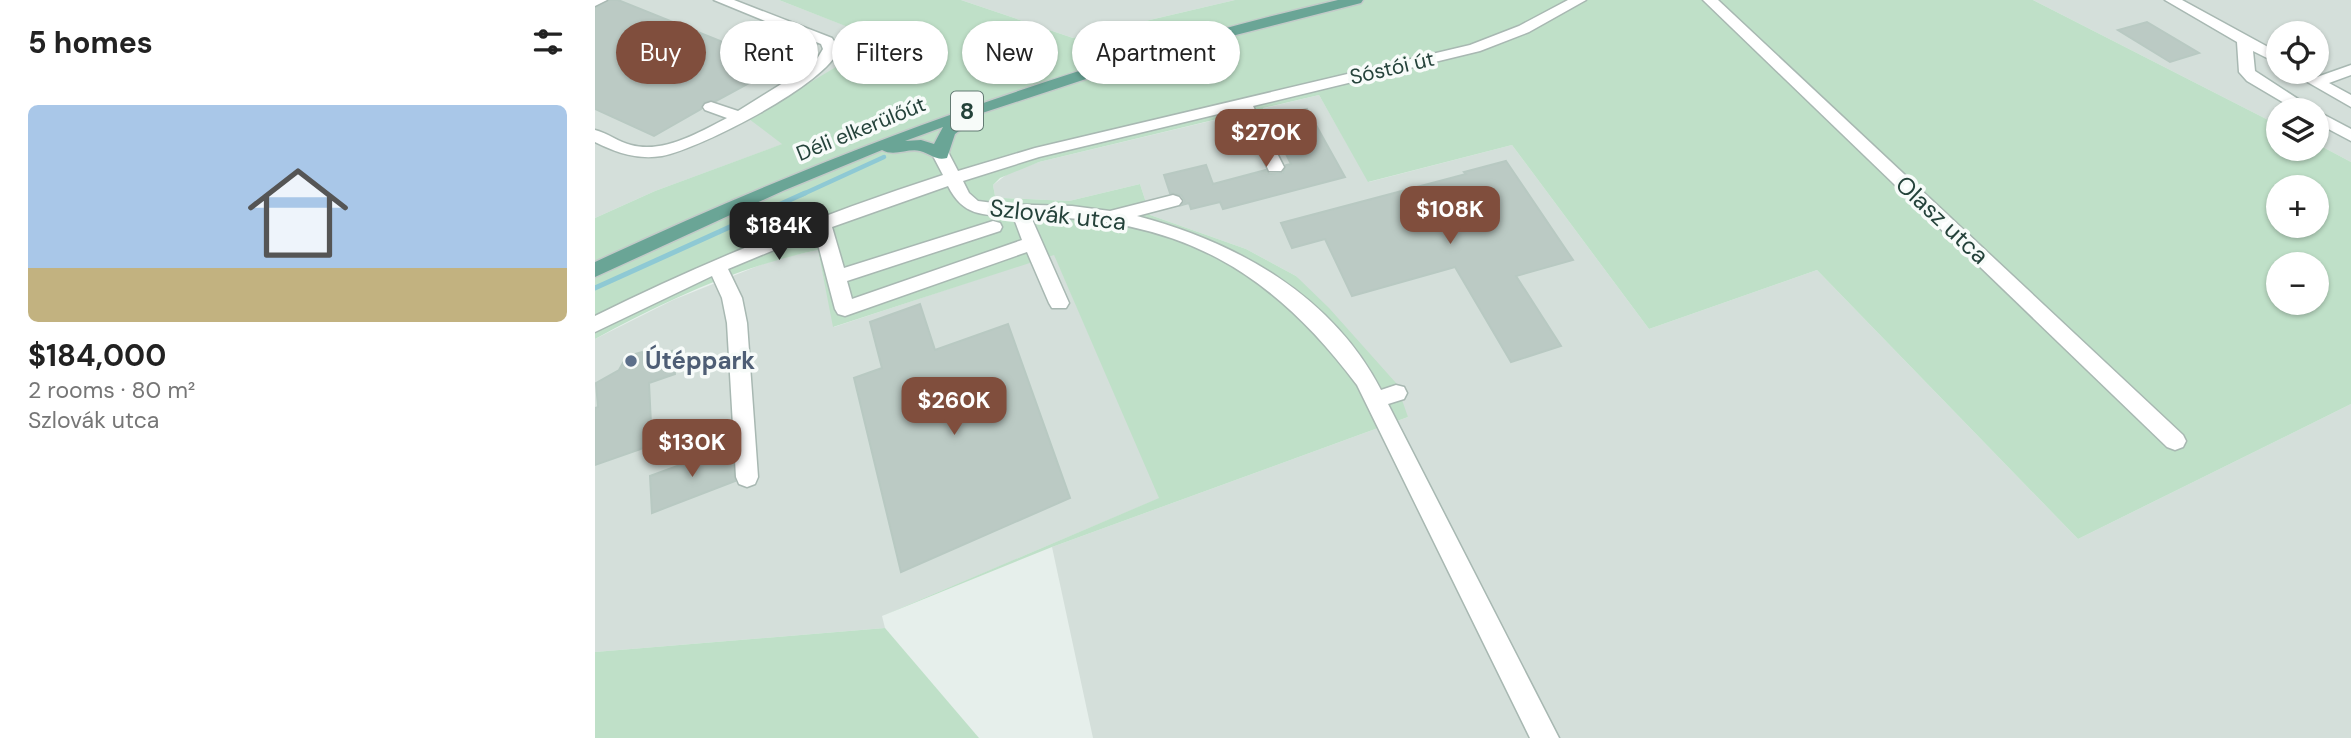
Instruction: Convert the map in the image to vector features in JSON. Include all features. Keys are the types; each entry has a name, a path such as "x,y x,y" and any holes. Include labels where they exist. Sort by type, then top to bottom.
{"main road":[{"name":"Déli elkerülőút","path":"595,255 763,178 939,109 1131,45 1308,0"},
{"name":"Déli elkerülőút","path":"595,270 800,176 1034,87 1212,34 1356,0"},
{"path":"800,176 838,167 900,146 921,145 941,154 944,137 954,124 1014,101 1034,87"}],"street":[{"path":"595,2 600,0"},
{"path":"721,0 775,21"},
{"name":"Sóstói út","path":"954,178 1035,152 1475,48 1524,29 1579,0"},
{"name":"Olasz utca","path":"1710,0 2175,440"},
{"path":"2172,0 2266,53"},
{"path":"818,38 827,41 831,49 828,58 818,65"},
{"path":"2244,41 2248,72 2253,78 2287,98"},
{"path":"2329,78 2351,71"},
{"path":"595,135 626,150 653,152 687,144 792,84"},
{"path":"2320,84 2351,102"},
{"path":"1244,103 1275,167"},
{"path":"711,107 738,116"},
{"path":"2329,123 2351,136"},
{"name":"Szlovák utca","path":"941,154 962,196 969,204 994,209 1071,212 1110,217 1184,236 1236,257 1271,278 1331,334 1365,380 1386,396 1388,425 1545,738"},
{"path":"595,325 717,267 822,224 954,178"},
{"path":"1110,217 1173,201"},
{"path":"1019,210 1059,303"},
{"path":"822,224 845,309 1033,243"},
{"path":"835,278 993,227"},
{"path":"717,267 732,298 737,323 747,477"},
{"path":"1331,334 1353,329"}],"shaded area":[{"path":"595,0 779,0 833,21 832,70 818,78 818,21 720,21 720,84 808,84 750,119 783,144 655,191 595,218"},
{"path":"961,0 1235,0 1145,21 1072,21 1072,38 1058,33 1058,21 1023,21"},
{"path":"2033,0 2351,0 2351,162 2329,150 2329,98 2266,98 2266,119"},
{"path":"1319,95 1369,182 1512,145 1649,329 1817,270 2078,539 2351,404 2351,738 1093,738 1052,547 1408,417 1296,276 1246,249 1150,215 1140,184 1069,201 1003,198 995,196 993,185 1010,172 1039,162"},
{"path":"818,250 834,327 1054,254 1160,498 882,616 885,628 595,652 595,339 673,300 775,259"}],"green space":[{"path":"779,0 961,0 1023,21 962,21 962,84 1058,84 1058,33 1072,38 1072,84 1240,84 1240,21 1145,21 1235,0 2033,0 2266,119 2266,161 2329,161 2329,150 2351,162 2351,404 2078,539 1817,270 1649,329 1512,145 1368,182 1319,95 1263,108 1264,112 1232,119 1230,116 1039,162 1000,178 993,185 995,196 1069,201 1140,184 1150,215 1246,249 1296,276 1329,308 1396,383 1408,417 1052,547 882,616 1159,498 1054,255 833,327 818,250 760,265 703,286 595,339 595,218 655,191 782,144 749,119 807,84 818,84 818,78 832,69 832,84 948,84 948,21 833,21"},
{"path":"885,628 979,738 595,738 595,652"}],"building":[{"path":"609,0 618,0 670,21 616,21 616,84 706,84 706,35 720,41 720,84 747,84 716,101 704,102 701,109 654,136 595,109 595,8"},
{"path":"2147,22 2199,53 2170,62 2118,30"},
{"path":"1307,109 1345,177 1223,209 1220,202 1191,209 1189,203 1182,205 1185,201 1181,195 1170,193 1164,175 1206,165 1213,184 1266,170 1269,174 1283,173 1286,165 1291,164 1268,118"},
{"path":"1506,161 1573,260 1516,276 1561,346 1511,362 1455,267 1352,296 1325,239 1292,248 1281,223 1466,174 1464,172"},
{"path":"920,304 935,350 1008,324 1070,498 901,572 854,378 882,368 870,322"},
{"path":"672,351 675,374 649,383 652,445 595,465 595,408 598,407 596,383 619,370 624,361 632,355 642,352 656,357"},
{"path":"732,446 735,481 652,513 650,476"}],"waterway":[{"path":"801,195 884,157"},
{"path":"595,288 805,193"}],"place":[{"name":"Útéppark","path":"631,361"}]}
